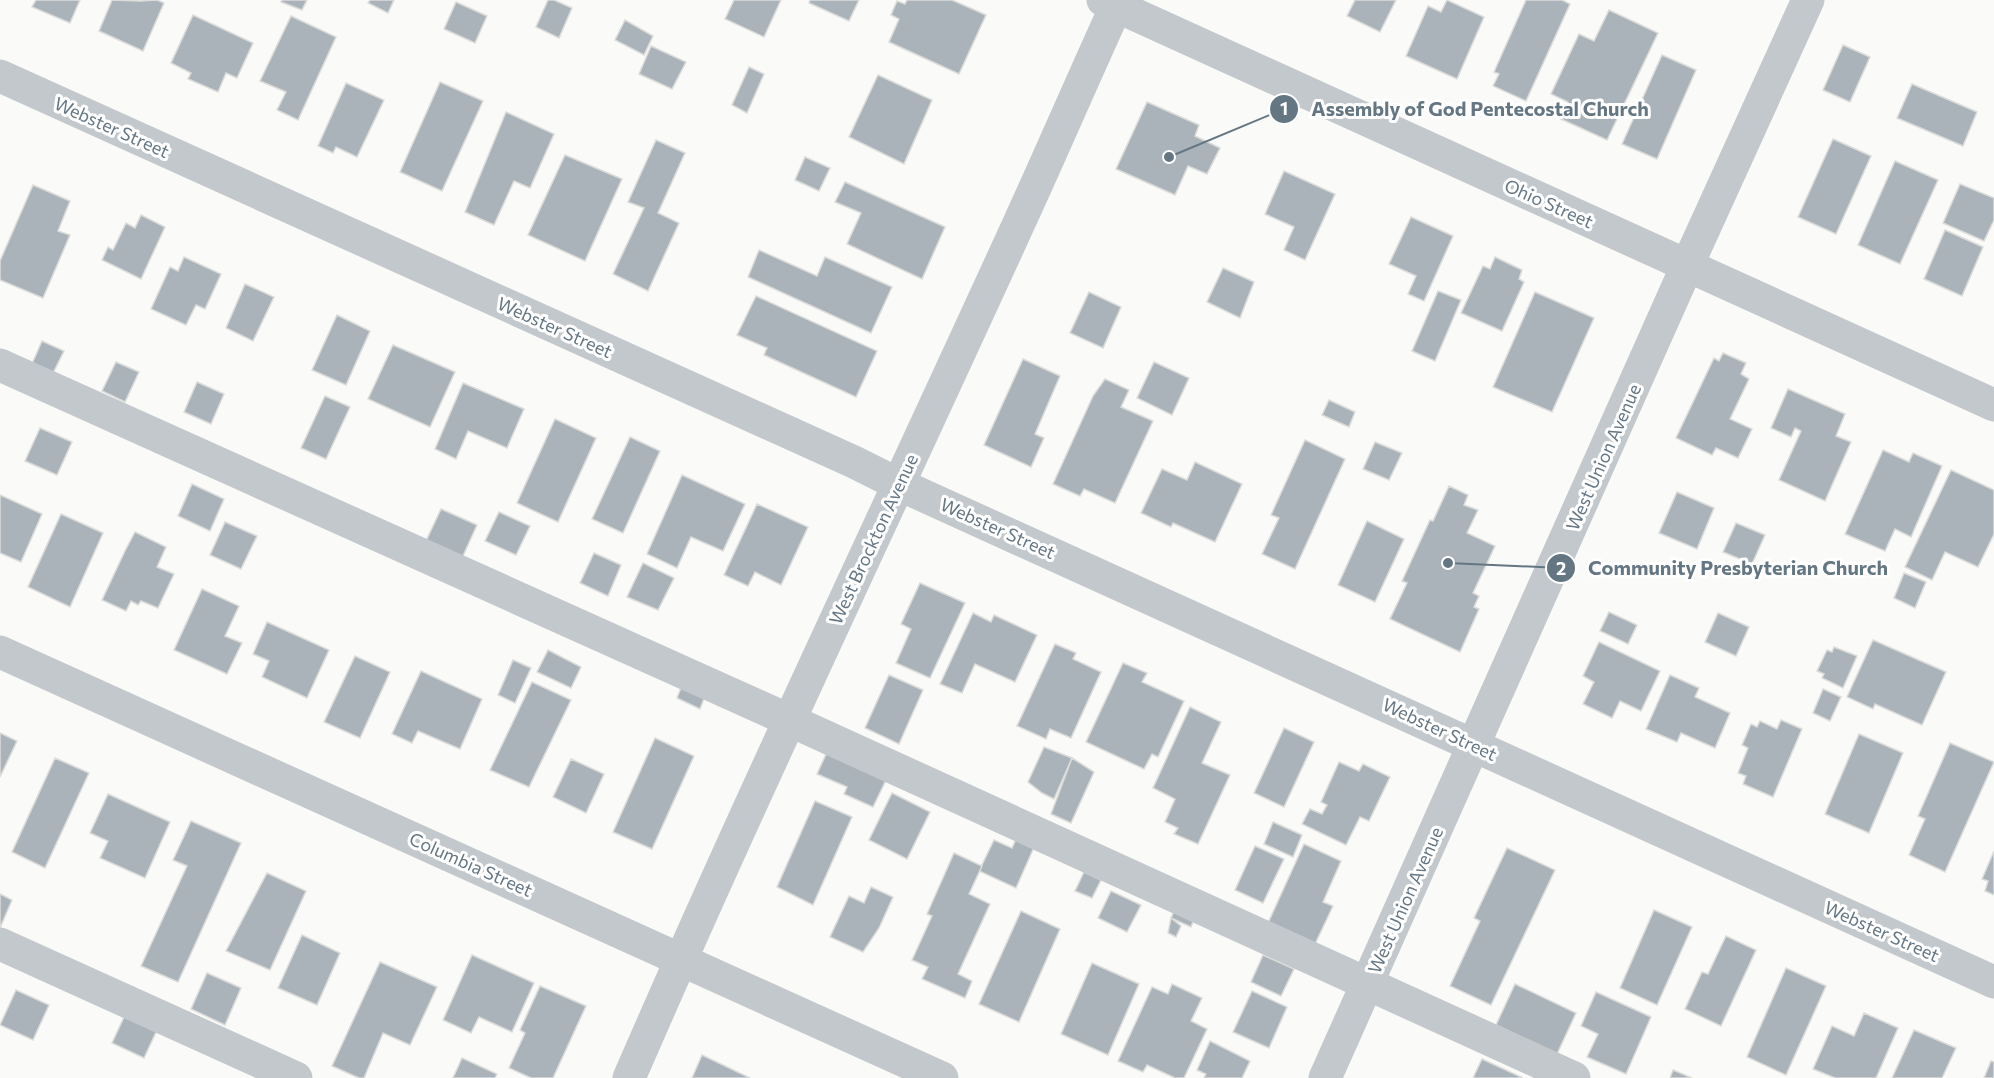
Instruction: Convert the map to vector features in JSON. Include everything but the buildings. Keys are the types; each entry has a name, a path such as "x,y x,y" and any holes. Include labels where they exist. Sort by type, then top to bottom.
{"street":[{"name":"West Union Avenue","path":"1325,1078 1687,266 1809,0"},
{"name":"Ohio Street","path":"1113,2 1994,405"},
{"name":"West Brockton Avenue","path":"629,1078 789,720 1020,221 1113,2"},
{"name":"Webster Street","path":"0,76 854,462 1994,982"},
{"path":"0,365 789,720 1574,1078"},
{"name":"Columbia Street","path":"0,652 942,1078"},
{"path":"0,944 296,1078"}],"place":[{"name":"Assembly of God Pentecostal Church","path":"1169,157"},
{"name":"Community Presbyterian Church","path":"1448,563"}]}
